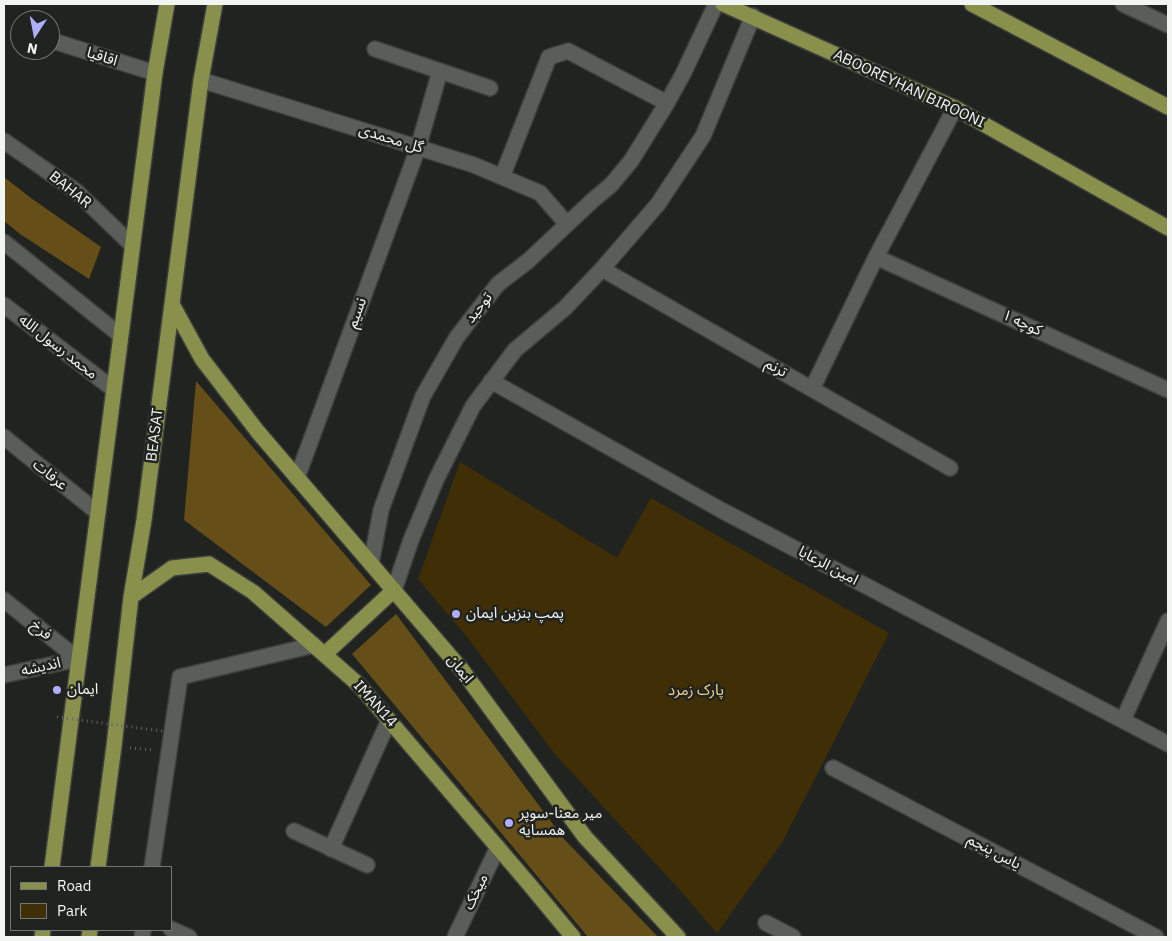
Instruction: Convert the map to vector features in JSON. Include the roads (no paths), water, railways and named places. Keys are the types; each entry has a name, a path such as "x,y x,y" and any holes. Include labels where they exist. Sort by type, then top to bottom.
{"main road":[{"path":"52,866 120,335 166,4"},
{"name":"BEASAT","path":"98,866 131,597 144,520 201,80 215,4"},
{"name":"ABOOREYHAN BIROONI","path":"723,4 955,108 1168,228"},
{"path":"972,4 1168,106"},
{"name":"ایمان","path":"172,304 202,359 258,432 462,670 585,837 678,937"},
{"name":"IMAN14","path":"131,597 172,568 209,564 253,592 360,685 573,937"},
{"path":"320,649 394,590"}],"street":[{"name":"توحید","path":"371,564 381,510 423,396 457,337 498,284 528,261 611,185 631,161 683,74 716,4"},
{"path":"1123,4 1168,25"},
{"path":"394,590 411,540 436,480 473,406 515,350 565,308 602,269 658,204 702,136 752,16"},
{"name":"اقاقیا","path":"60,43 155,73"},
{"path":"375,49 490,88"},
{"path":"502,177 548,57 568,51 667,103"},
{"name":"نسیم","path":"297,478 418,148 440,71"},
{"name":"گل محمدی","path":"201,80 474,166 502,177 540,193 567,224"},
{"path":"812,389 876,256 955,108"},
{"name":"BAHAR","path":"4,141 77,192 132,245"},
{"path":"4,242 120,335"},
{"name":"کوچه ۱","path":"876,256 1168,390"},
{"name":"ترنم","path":"602,269 950,468"},
{"name":"محمد رسول الله","path":"4,305 113,389"},
{"name":"امین الرعایا","path":"491,381 721,510 1168,744"},
{"name":"عرفات","path":"4,437 97,512"},
{"name":"فرخ","path":"4,600 78,659"},
{"path":"1123,720 1168,621"},
{"path":"152,866 180,677 320,649"},
{"name":"اندیشه","path":"4,675 78,659"},
{"path":"331,849 389,720"},
{"name":"یاس پنجم","path":"833,768 1156,937"},
{"path":"294,831 367,865"},
{"name":"میخک","path":"455,937 498,847"},
{"path":"766,924 793,937"},
{"path":"172,929 189,937"}],"place":[{"name":"پمپ بنزین ایمان","path":"456,614"},
{"name":"ایمان","path":"57,690"},
{"name":"میر معنا-سوپر همسایه","path":"509,823"}],"park label":[{"name":"پارک زمرد","path":"696,691"}]}
